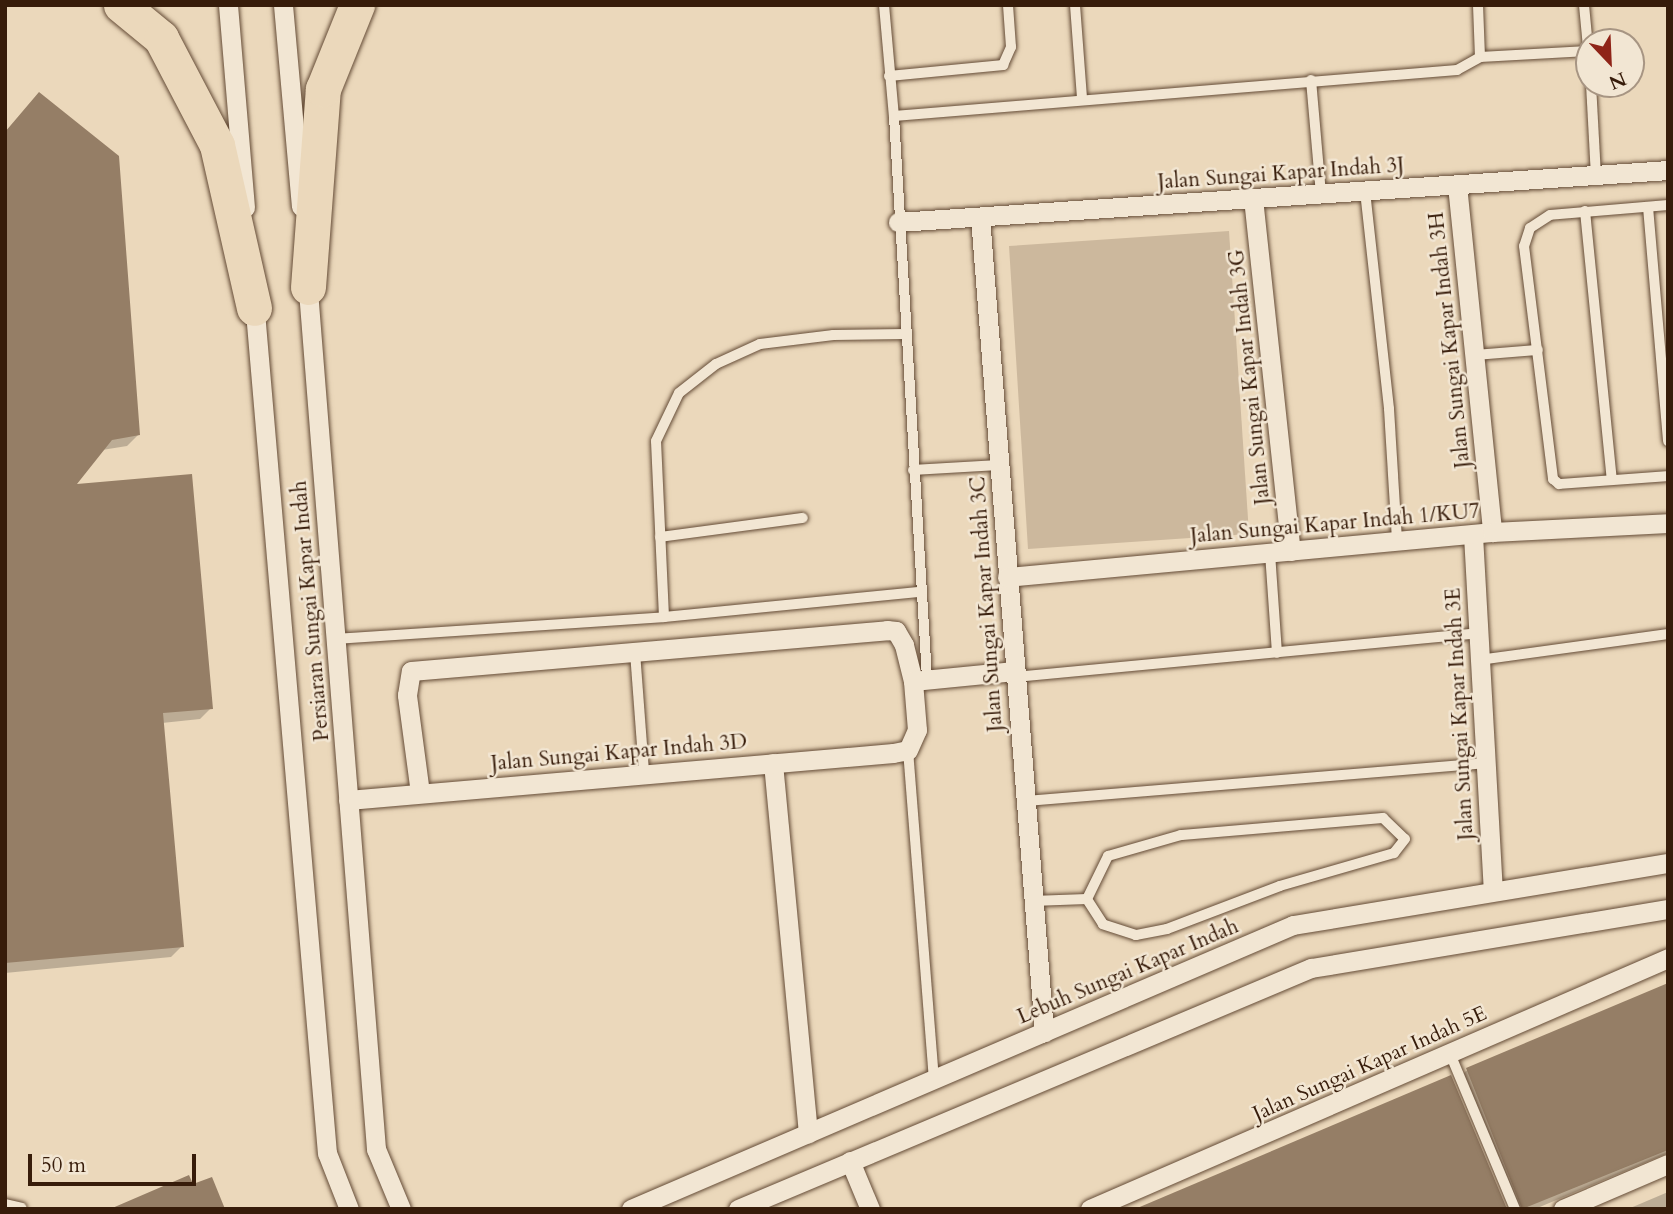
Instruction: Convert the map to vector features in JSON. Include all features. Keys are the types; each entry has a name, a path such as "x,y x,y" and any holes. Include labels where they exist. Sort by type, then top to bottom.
{"highway":[{"path":"121,5 161,37 217,145 254,308"},
{"path":"308,287 323,89 357,5"}],"street":[{"name":"Persiaran Sungai Kapar Indah","path":"228,5 327,1153 349,1209"},
{"name":"Persiaran Sungai Kapar Indah","path":"283,5 376,1149 401,1205"},
{"name":"Jalan Sungai Kapar Indah 3J","path":"898,222 1668,170"},
{"name":"Jalan Sungai Kapar Indah 3H","path":"1457,185 1492,532"},
{"name":"Jalan Sungai Kapar Indah 3G","path":"1254,198 1291,551"},
{"name":"Jalan Sungai Kapar Indah 3C","path":"979,217 1044,1032"},
{"name":"Jalan Sungai Kapar Indah 1/KU7","path":"1007,577 1492,532 1668,523"},
{"name":"Jalan Sungai Kapar Indah 3E","path":"1472,535 1493,890"},
{"path":"420,793 407,695 411,671 896,631 920,680 917,730 900,751"},
{"path":"920,680 1015,674"},
{"name":"Jalan Sungai Kapar Indah 3D","path":"348,800 900,751"},
{"path":"773,763 808,1133"},
{"name":"Lebuh Sungai Kapar Indah","path":"631,1209 1293,925 1668,863"},
{"path":"738,1209 1311,968 1668,909"},
{"name":"Jalan Sungai Kapar Indah 5E","path":"1090,1209 1131,1201 1668,958"},
{"path":"850,1161 870,1209"},
{"path":"1563,1209 1668,1164"}],"lane":[{"path":"884,5 894,116 921,592 920,680"},
{"path":"890,76 1003,65 1011,47 1008,5"},
{"path":"1075,5 1082,98"},
{"path":"1478,5 1480,57"},
{"path":"1584,5 1586,28"},
{"path":"894,116 1082,98 1457,70 1480,57 1575,52"},
{"path":"1311,80 1321,194"},
{"path":"1592,98 1596,175"},
{"path":"1365,191 1389,409 1397,541"},
{"path":"1668,205 1550,215 1530,229 1524,246 1553,479 1559,484 1668,476"},
{"path":"1648,208 1668,441"},
{"path":"1585,211 1612,481"},
{"path":"664,617 656,441 679,393 716,364 760,344 833,335 905,334"},
{"path":"1474,355 1538,350"},
{"path":"914,470 999,465"},
{"path":"660,537 803,518"},
{"path":"1270,553 1277,653"},
{"path":"336,639 664,617 921,592"},
{"path":"1015,674 1277,653 1478,633"},
{"path":"1479,660 1668,634"},
{"path":"635,652 644,773"},
{"path":"900,751 934,1079"},
{"path":"1025,802 1485,763"},
{"path":"1383,818 1405,839 1394,853 1382,859 1280,886 1167,929 1136,935 1103,924 1087,900 1108,856 1181,835 1383,818"},
{"path":"1032,901 1087,900"},
{"path":"1451,1056 1515,1209"},
{"path":"5,1203 22,1208"}],"shaded area":[{"path":"1229,231 1249,534 1028,549 1009,246"}],"building":[{"path":"39,92 119,156 140,435 112,440 77,484 192,474 213,709 163,713 184,947 5,963 5,132"},
{"path":"1668,983 1668,1150 1522,1209 1466,1068"},
{"path":"1451,1075 1507,1209 1135,1209"},
{"path":"189,1175 193,1184 212,1177 225,1209 110,1209"}]}
